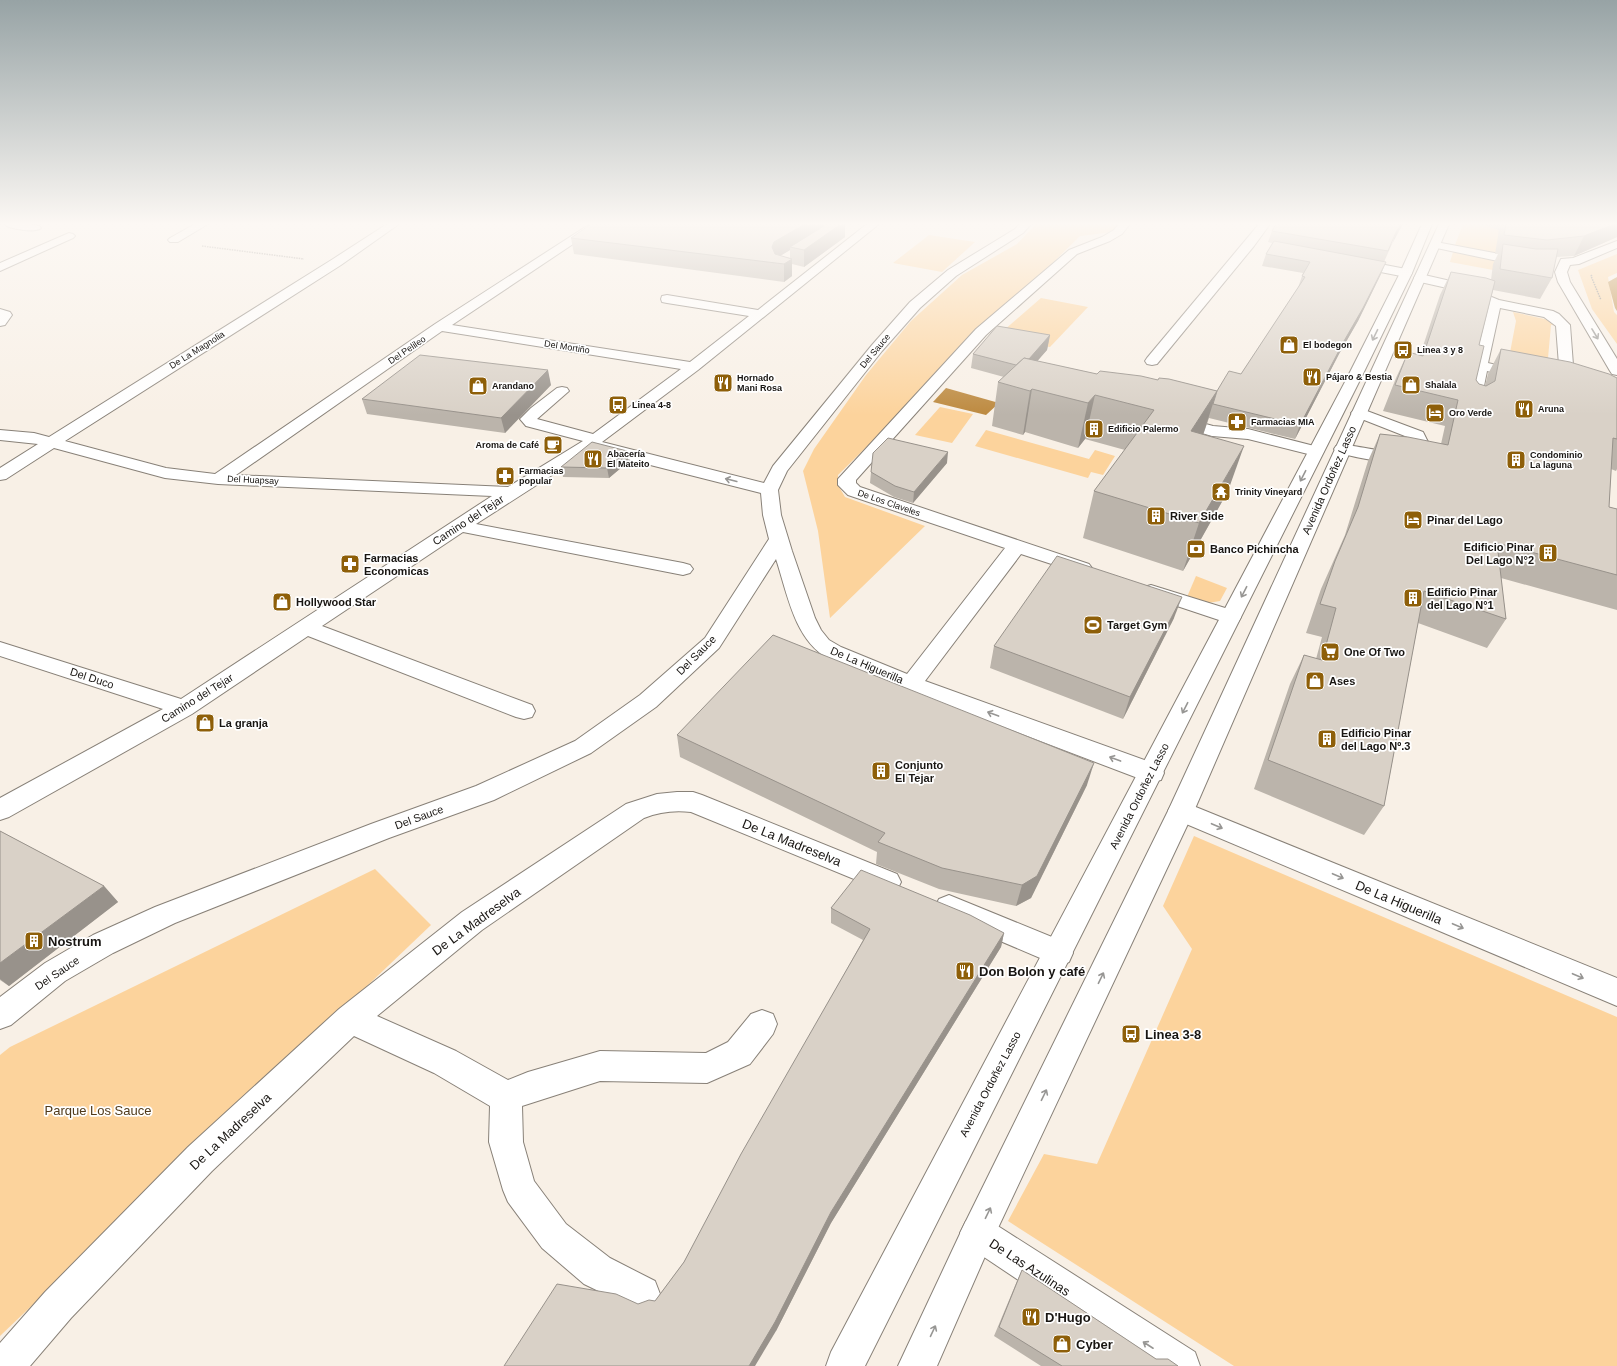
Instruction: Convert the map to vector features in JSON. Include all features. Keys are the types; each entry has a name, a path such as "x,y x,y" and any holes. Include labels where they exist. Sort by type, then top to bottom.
{"street":[{"name":"De La Magnolia","path":"0,475 296,288"},
{"name":"Del Pelileo","path":"218,479 440,327 500,288"},
{"name":"Camino del Tejar","path":"0,810 184,708 511,492 592,442 761,314 789,288"},
{"name":"Del Sauce","path":"769,490 779,470 877,348 915,305 935,288"},
{"name":"De Los Claveles","path":"1032,288 981,332 847,479 847,486 854,491 1099,574"},
{"path":"1152,361 1213,288"},
{"name":"Avenida Ordoñez Lasso","path":"845,1366 1316,451 1406,288"},
{"name":"Avenida Ordoñez Lasso","path":"917,1366 978,1233 1182,811 1359,413 1408,288"},
{"path":"1456,288 1495,303 1548,314 1563,325 1566,365 1565,385 1481,365"},
{"path":"1569,288 1581,312 1617,371"},
{"path":"667,299 761,314"},
{"path":"1472,406 1492,310 1495,303"},
{"path":"1548,314 1557,311 1581,312"},
{"path":"0,313 5,315 0,322"},
{"name":"Del Mortiño","path":"440,327 693,367"},
{"path":"562,391 528,419 532,423 592,442 769,490"},
{"path":"1342,449 1403,457 1415,456 1419,451 1422,444 1417,435 1359,413"},
{"path":"1165,418 1212,430 1248,434 1316,451"},
{"name":"Del Huapsay","path":"0,434 34,438 52,442 165,472 218,479 511,492"},
{"name":"De La Higuerilla","path":"769,490 770,504 778,540 809,628 822,645 858,664 1152,772"},
{"path":"460,526 683,568"},
{"name":"Del Sauce","path":"0,1015 55,972 103,944 165,915 485,793 583,747 648,701 712,642 778,540"},
{"path":"912,684 1017,546"},
{"path":"1136,586 1231,617"},
{"path":"305,628 326,634 524,711"},
{"name":"Del Duco","path":"0,649 184,708"},
{"name":"De La Madreselva","path":"5,1366 58,1306 200,1159 350,1019 472,921 634,811 655,803 673,800 693,802 1058,953"},
{"name":"De La Higuerilla","path":"1182,811 1617,992"},
{"path":"350,1019 445,1062 506,1096 600,1066 707,1068 739,1052 762,1024"},
{"path":"506,1096 506,1142 520,1190 554,1236 597,1271 642,1294"},
{"name":"De Las Azulinas","path":"978,1233 1181,1366"}],"path":[{"path":"1596,288 1604,306"}],"green space":[{"path":"948,288 1028,288 838,475 838,485 845,497 925,526 830,618 818,531 803,471 814,449 866,375 911,321"},
{"path":"1584,288 1610,288 1614,312 1617,315 1617,344 1592,309"},
{"path":"1041,298 1088,307 1050,347 996,337"},
{"path":"1513,312 1563,323 1565,326 1551,325 1547,369 1508,363 1516,321"},
{"path":"940,407 973,414 952,443 915,435"},
{"path":"986,430 1089,459 1095,450 1115,456 1103,475 1091,472 1088,478 975,446"},
{"path":"1196,576 1227,588 1220,601 1208,603 1187,597"},
{"path":"1194,836 1617,1017 1617,1366 1234,1366 1008,1221 1044,1154 1097,1164 1192,949 1163,906"},
{"name":"Parque Los Sauce","path":"375,869 431,925 0,1336 0,1055 10,1047"}],"shaded area":[{"path":"1610,288 1617,288 1617,311"},
{"path":"946,388 999,403 986,415 933,402"}],"building":[{"path":"1298,288 1373,288 1300,425 1213,404 1217,391 1229,371 1241,374"},
{"path":"1446,288 1493,288 1479,345 1484,346 1476,380 1479,384 1486,386 1495,381 1501,349 1570,362 1609,374 1617,378 1617,439 1613,438 1609,507 1617,509 1617,575 1497,543 1506,619 1424,591 1384,806 1268,760 1304,655 1322,660 1336,608 1320,604 1335,561 1358,507 1380,434 1408,437 1448,445 1458,400 1395,385 1408,352 1423,356"},
{"path":"997,326 1050,335 1029,359 1024,358 1016,365 973,354"},
{"path":"420,355 548,370 501,418 362,399"},
{"path":"1024,358 1097,374 1100,371 1141,376 1158,380 1159,378 1169,379 1217,391 1191,431 1244,446 1199,523 1094,491 1154,410 1095,395 1088,403 1032,389 1030,391 998,382"},
{"path":"888,438 948,452 914,492 895,486 871,472 873,453"},
{"path":"592,442 627,451 607,468 561,467"},
{"path":"1057,556 1182,597 1130,697 994,646"},
{"name":"Conjunto El Tejar","path":"773,635 1094,763 1037,876 1022,885 942,868 878,842 885,833 677,735"},
{"name":"Nostrum","path":"0,831 104,886 0,963"},
{"path":"861,870 970,915 1004,933 831,1212 775,1322 749,1366 504,1366 557,1284 616,1294 638,1304 649,1300 655,1301 684,1262 741,1154 870,929 831,908"},
{"path":"1022,1270 1156,1359 1168,1359 1178,1366 1062,1366 999,1327"}],"place":[{"name":"El bodegon","path":"1289,345"},
{"name":"Linea 3 y 8","path":"1403,350"},
{"name":"Pájaro & Bestia","path":"1312,377"},
{"name":"Hornado Mani Rosa","path":"723,383"},
{"name":"Shalala","path":"1411,385"},
{"name":"Arandano","path":"478,386"},
{"name":"Linea 4-8","path":"618,405"},
{"name":"Aruna","path":"1524,409"},
{"name":"Oro Verde","path":"1435,413"},
{"name":"Farmacias MIA","path":"1237,422"},
{"name":"Edificio Palermo","path":"1094,429"},
{"name":"Aroma de Café","path":"553,445"},
{"name":"Abacería El Mateito","path":"593,459"},
{"name":"Condominio La laguna","path":"1516,460"},
{"name":"Farmacias popular","path":"505,476"},
{"name":"Trinity Vineyard","path":"1221,492"},
{"name":"River Side","path":"1156,516"},
{"name":"Pinar del Lago","path":"1413,520"},
{"name":"Banco Pichincha","path":"1196,549"},
{"name":"Edificio Pinar Del Lago N°2","path":"1548,553"},
{"name":"Farmacias Economicas","path":"350,564"},
{"name":"Edificio Pinar del Lago N°1","path":"1413,598"},
{"name":"Hollywood Star","path":"282,602"},
{"name":"Target Gym","path":"1093,625"},
{"name":"One Of Two","path":"1330,652"},
{"name":"Ases","path":"1315,681"},
{"name":"La granja","path":"205,723"},
{"name":"Edificio Pinar del Lago Nº.3","path":"1327,739"},
{"name":"Conjunto El Tejar","path":"881,771"},
{"name":"Nostrum","path":"34,941"},
{"name":"Don Bolon y café","path":"965,971"},
{"name":"Linea 3-8","path":"1131,1034"},
{"name":"D'Hugo","path":"1031,1317"},
{"name":"Cyber","path":"1062,1344"}]}
